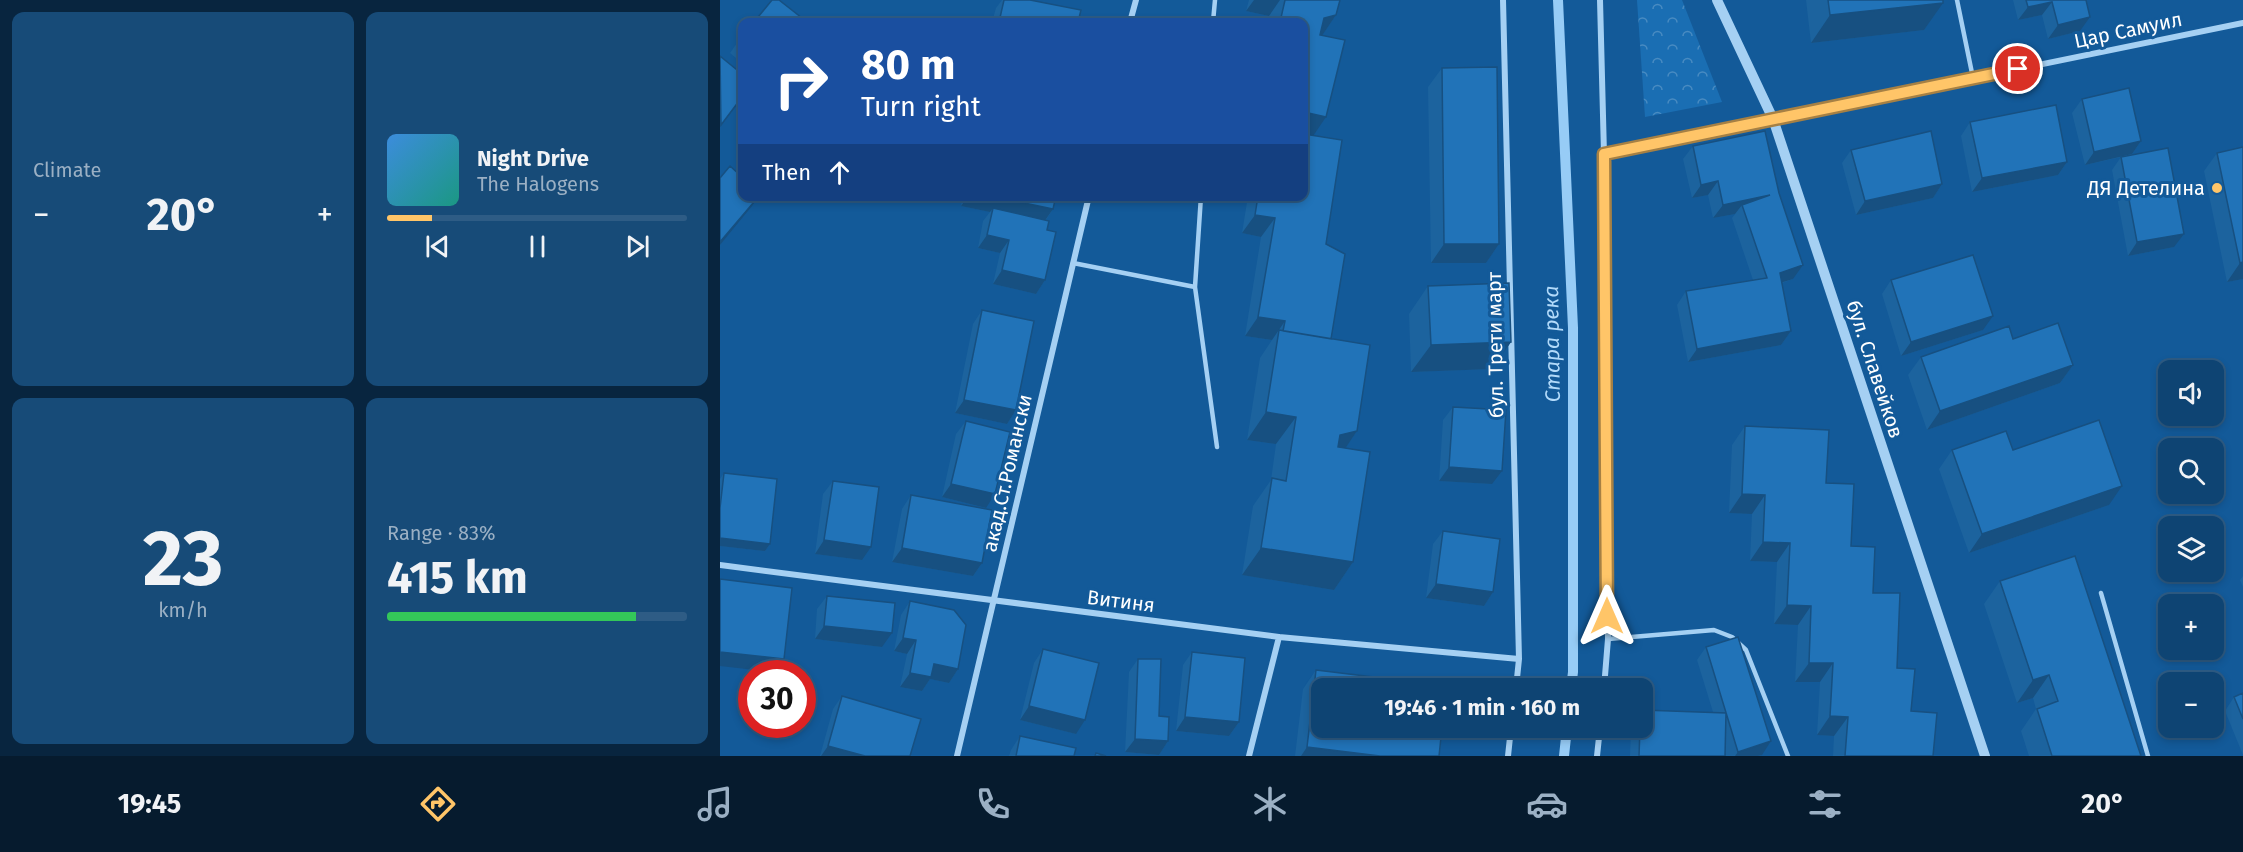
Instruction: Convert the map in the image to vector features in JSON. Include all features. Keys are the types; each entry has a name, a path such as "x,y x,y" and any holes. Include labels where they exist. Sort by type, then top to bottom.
{"street":[{"path":"1131,18 1136,0"},
{"name":"бул. Трети март","path":"1503,0 1519,659 1517,678"},
{"path":"1600,0 1604,154 1608,639 1605,678"},
{"name":"бул. Славейков","path":"1717,0 1773,119 1985,756"},
{"name":"Цар Самуил","path":"1604,154 2243,23"},
{"name":"акад.Ст.Романски","path":"957,756 1088,201"},
{"name":"Витиня","path":"720,565 1279,637 1519,659"},
{"path":"1250,756 1279,637"},
{"path":"1508,756 1510,738"},
{"path":"1597,756 1599,738"}],"lane":[{"path":"1213,0 1213,18"},
{"path":"1957,0 1973,78"},
{"path":"1201,201 1195,287 1217,447"},
{"path":"1073,263 1195,287"},
{"path":"2101,593 2148,756"},
{"path":"1608,639 1714,630 1732,637 1746,650 1788,756"}],"green space":[{"path":"1637,0 1682,0 1722,102 1645,117"}],"building":[{"path":"772,0 779,0 802,18 757,18"},
{"path":"1004,0 1030,0 1081,10 1079,18 1000,18"},
{"path":"1285,0 1340,0 1336,15 1324,18 1320,35 1345,40 1326,117 1308,113 1308,18 1281,18"},
{"path":"1828,0 1943,0 1943,3 1830,15"},
{"path":"2026,0 2086,0 2090,17 2058,25 2052,2 2028,7"},
{"path":"720,56 738,71 738,102 721,125"},
{"path":"1497,67 1499,244 1444,244 1442,68"},
{"path":"2129,88 2141,141 2094,152 2082,99"},
{"path":"2056,105 2067,162 1982,178 1970,122"},
{"path":"1765,131 1779,193 1803,265 1780,273 1791,331 1697,349 1686,291 1767,278 1742,205 1770,195 1723,205 1718,181 1701,185 1693,146"},
{"path":"1931,131 1942,184 1865,201 1851,150"},
{"path":"1308,135 1342,140 1326,244 1345,254 1331,339 1283,331 1285,321 1258,317 1275,218 1255,215 1257,201 1308,201"},
{"path":"2243,147 2243,262 2240,263 2217,153"},
{"path":"2168,148 2184,234 2137,242 2121,157"},
{"path":"730,166 738,173 738,201 755,201 720,242 720,178"},
{"path":"1015,201 1055,201 1053,209"},
{"path":"993,208 1049,221 1047,230 1056,232 1045,280 1002,270 1009,240 987,235"},
{"path":"1973,255 1993,316 1911,342 1891,280"},
{"path":"1509,283 1511,342 1431,345 1428,286"},
{"path":"982,310 1034,321 1016,410 964,400"},
{"path":"2058,323 2073,365 1940,411 1921,357 2009,326 2013,339"},
{"path":"1279,330 1370,345 1357,431 1340,435 1338,447 1370,452 1353,562 1261,548 1272,478 1286,481 1296,417 1266,412"},
{"path":"1453,407 1506,410 1502,471 1449,467"},
{"path":"2099,420 2122,486 1982,534 1952,450 2006,431 2013,450"},
{"path":"966,421 1010,432 995,494 951,484"},
{"path":"1745,426 1829,430 1826,483 1854,484 1851,546 1875,547 1873,593 1900,593 1897,668 1915,669 1911,711 1937,713 1933,756 1845,756 1848,717 1830,716 1833,663 1809,663 1811,606 1787,605 1790,543 1763,542 1765,495 1742,494"},
{"path":"724,473 777,479 770,544 720,538 720,508"},
{"path":"833,481 879,487 871,547 824,540"},
{"path":"911,495 992,510 982,563 902,548"},
{"path":"1443,531 1500,539 1493,592 1436,584"},
{"path":"2075,556 2141,756 2052,756 2037,709 2058,701 2049,675 2033,680 2000,581"},
{"path":"720,579 792,588 784,659 720,652"},
{"path":"827,596 895,603 892,633 824,626"},
{"path":"910,601 954,610 966,625 958,669 934,664 931,677 910,673 916,640 903,638"},
{"path":"1738,637 1771,741 1738,752 1706,647"},
{"path":"1043,649 1099,663 1085,720 1029,706"},
{"path":"1192,652 1245,658 1239,722 1185,717"},
{"path":"1138,659 1161,659 1159,716 1169,717 1168,741 1135,739"},
{"path":"1316,670 1382,678 1315,678"},
{"path":"2243,693 2243,719 2234,697"},
{"path":"842,696 921,719 910,756 865,756 828,746"},
{"path":"1653,710 1726,713 1725,756 1639,756 1640,738 1653,738"},
{"path":"1311,713 1311,738 1441,738 1439,756 1380,756 1307,747"},
{"path":"1020,736 1076,748 1074,756 1016,756"}],"waterway":[{"name":"Стара река","path":"1558,0 1573,328 1572,678"},
{"name":"Стара река","path":"1564,756 1566,738"}],"place":[{"name":"ДЯ Детелина","path":"2217,188"}],"route":[{"path":"1607,616 1604,154 2018,69"}]}
